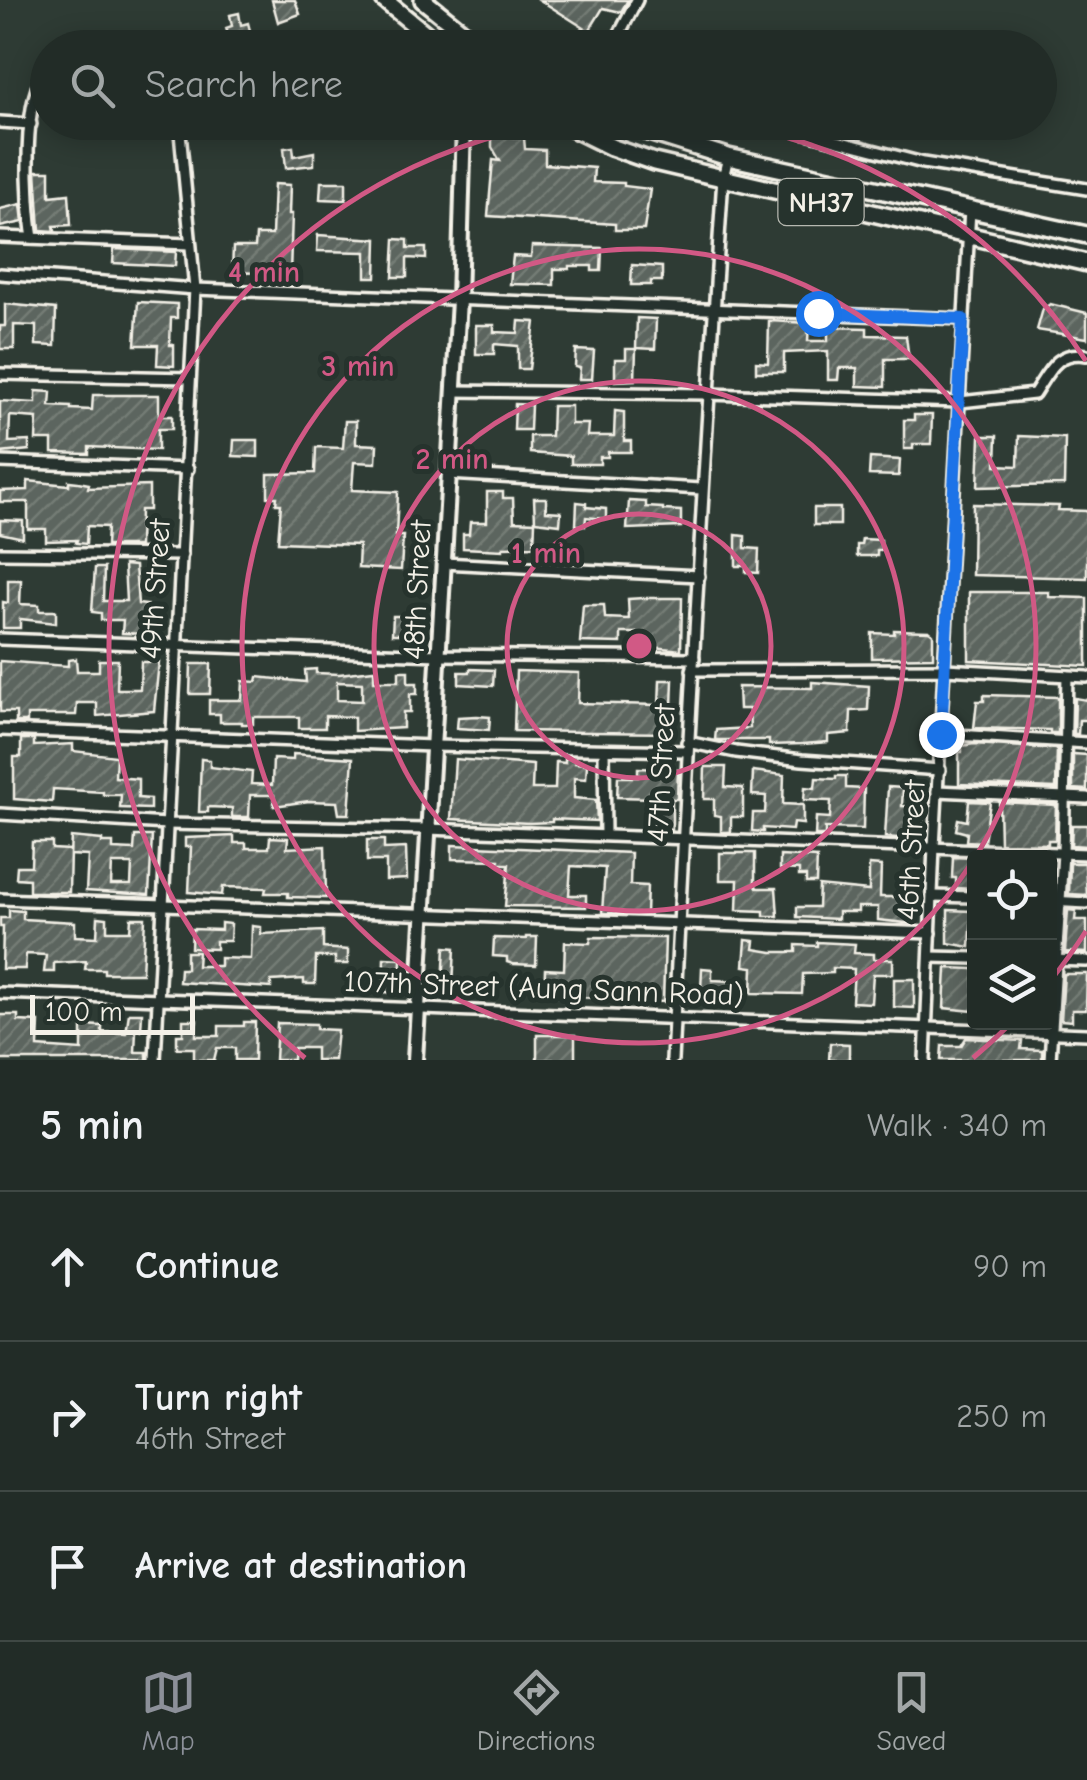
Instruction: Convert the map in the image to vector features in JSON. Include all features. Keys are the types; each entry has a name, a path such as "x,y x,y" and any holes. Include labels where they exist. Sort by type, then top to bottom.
{"highway":[{"path":"384,0 421,30"},
{"path":"423,0 460,30"},
{"name":"NH37","path":"598,140 671,166 1087,264"},
{"name":"NH37","path":"672,140 728,158 1087,236"},
{"path":"671,166 678,142"},
{"path":"892,219 896,194"}],"main road":[{"name":"48th Street","path":"416,1060 463,140"}],"street":[{"path":"621,30 637,0"},
{"path":"0,122 30,124"},
{"path":"31,140 26,194 32,238"},
{"name":"49th Street","path":"155,1060 195,289 181,140"},
{"path":"834,140 923,163 1087,189"},
{"name":"47th Street","path":"672,1060 701,490 723,178 728,158"},
{"name":"46th Street","path":"926,1060 934,847 970,209"},
{"path":"0,237 190,244"},
{"path":"0,274 195,289 963,319"},
{"path":"453,391 960,402 1034,394 1058,358 1066,354 1087,355"},
{"path":"0,374 190,378"},
{"path":"0,462 188,469"},
{"path":"448,474 701,490"},
{"path":"0,553 182,555"},
{"path":"443,563 699,576"},
{"path":"0,640 944,669 1087,678"},
{"path":"1057,885 1063,853 1067,676"},
{"path":"0,730 604,750 687,746 802,760 940,770"},
{"path":"941,734 1087,743"},
{"path":"604,750 605,835"},
{"path":"938,791 1087,798"},
{"path":"0,814 167,824 427,828 1087,854"},
{"path":"933,896 967,898"},
{"path":"0,900 931,933"},
{"path":"1057,901 1087,903"},
{"path":"930,957 967,958"},
{"path":"1057,960 1087,961"},
{"name":"107th Street (Aung Sann Road)","path":"0,993 1087,1034"},
{"path":"1050,1060 1051,1032"}],"building":[{"path":"272,0 295,0 300,14 278,22"},
{"path":"540,0 628,0 621,12 603,8 587,30"},
{"path":"239,13 241,25 248,23 250,30 227,30 232,26 230,15"},
{"path":"492,140 524,140 525,149 545,150 545,164 594,168 593,182 650,189 644,230 615,230 615,224 488,216 493,160 500,161"},
{"path":"293,147 294,156 314,152 314,165 286,168 284,148"},
{"path":"36,171 50,171 50,196 69,194 71,225 54,226 55,231 40,230"},
{"path":"321,182 346,182 346,200 320,199"},
{"path":"274,184 290,185 290,274 232,272 233,247 255,247 256,235 272,235"},
{"path":"21,204 23,222 0,227 0,209"},
{"path":"318,235 377,239 376,277 366,277 366,252 317,251"},
{"path":"395,239 408,240 408,248 426,248 426,259 407,258 407,277 393,277"},
{"path":"532,246 602,248 601,271 592,271 592,266 569,266 554,269 554,285 510,284 513,256 531,257"},
{"path":"114,249 176,252 175,266 113,263"},
{"path":"632,265 662,267 662,281 631,285"},
{"path":"138,302 177,304 177,318 171,318 174,366 157,365 158,345 135,345"},
{"path":"5,304 56,309 55,346 36,345 36,326 14,325 14,349 0,349"},
{"path":"1050,304 1087,313 1087,338 1037,330 1043,309"},
{"path":"637,318 656,319 655,349 636,348"},
{"path":"519,321 535,322 529,369 518,369 518,346 494,344 494,354 476,354 476,325 494,325 494,332 518,333"},
{"path":"769,321 809,323 808,341 828,341 828,327 867,328 867,335 906,336 909,359 885,359 885,387 857,386 857,368 839,368 838,380 828,380 828,351 784,353 784,372 756,372 756,362 768,363"},
{"path":"626,349 636,349 635,380 615,381 615,359 626,359"},
{"path":"576,350 594,351 592,379 579,379"},
{"path":"36,391 51,392 50,406 92,410 93,395 159,395 159,416 172,416 172,429 158,429 158,450 89,447 89,454 52,453 52,440 36,440 37,418 10,416 9,442 29,441 29,450 0,453 0,401 36,403"},
{"path":"515,404 531,405 530,430 514,430"},
{"path":"552,406 571,406 571,424 588,424 587,436 614,436 615,411 624,412 624,441 631,441 631,452 608,452 608,457 600,457 600,464 571,464 571,456 530,453 530,436 551,436"},
{"path":"914,415 932,415 931,444 913,444 913,449 904,449 904,420 914,420"},
{"path":"345,421 356,421 356,444 377,445 376,463 354,462 352,490 398,492 396,536 403,536 401,570 358,568 359,545 278,542 281,504 276,504 277,497 268,497 268,474 315,473 316,447 343,448"},
{"path":"980,436 997,436 996,465 1018,466 1019,436 1065,438 1064,485 978,487"},
{"path":"234,440 258,440 258,457 233,456"},
{"path":"870,458 900,460 899,476 869,475"},
{"path":"28,481 69,485 69,481 78,482 89,484 88,488 149,486 149,510 140,510 139,546 106,546 107,527 87,526 86,544 76,543 77,540 46,541 46,529 28,529 28,502 0,502 0,491 28,490"},
{"path":"487,492 503,492 503,498 513,498 514,521 535,522 534,546 503,550 463,548 463,534 469,534 470,522 487,522"},
{"path":"534,498 546,498 546,511 561,512 560,524 535,521"},
{"path":"629,501 681,511 681,527 627,529"},
{"path":"577,502 606,509 606,519 586,517 585,526 576,525"},
{"path":"973,504 1059,506 1058,510 1087,511 1087,578 972,575"},
{"path":"814,508 840,508 840,525 814,525"},
{"path":"0,520 23,521 23,538 0,533"},
{"path":"736,535 745,536 745,548 759,549 758,573 746,572 746,566 736,566"},
{"path":"862,539 881,540 877,556 857,556 857,545 861,545"},
{"path":"124,565 135,566 138,604 147,605 146,634 122,633 123,620 101,620 101,613 92,612 95,568 104,568 103,601 126,601"},
{"path":"8,580 21,580 20,604 39,605 39,611 56,611 56,623 20,619 20,628 3,628"},
{"path":"969,592 1049,592 1049,597 1087,598 1087,666 969,660"},
{"path":"682,598 681,650 644,646 644,633 621,633 621,643 580,642 583,605 604,605 605,618 629,619 628,599"},
{"path":"393,616 416,616 416,634 392,634"},
{"path":"894,630 929,631 933,634 933,657 872,658 872,633 894,634"},
{"path":"76,659 77,671 99,671 99,660 118,660 117,689 140,689 141,662 159,662 154,711 97,716 97,703 77,703 76,715 27,715 27,722 16,722 16,712 0,712 0,661 68,666 68,660"},
{"path":"191,664 211,664 210,694 190,694"},
{"path":"305,670 339,674 374,670 374,681 399,681 399,671 408,671 408,683 417,683 417,694 410,694 410,712 403,712 403,728 354,731 354,717 325,716 325,728 299,728 299,717 253,717 253,724 242,724 220,722 220,714 209,714 209,700 242,700 243,681 257,682 258,677 306,682","holes":["337,682 362,683 362,701 337,700"]},
{"path":"494,670 493,686 459,684 459,672"},
{"path":"516,671 579,673 578,703 659,705 660,680 673,680 671,733 514,731"},
{"path":"812,682 869,686 868,710 851,711 850,733 828,735 828,742 803,744 715,740 716,730 750,728 749,709 739,709 738,687 812,688"},
{"path":"984,695 1058,697 1058,733 974,728 977,701 984,701"},
{"path":"1075,698 1087,700 1087,720 1079,720 1078,734 1074,734"},
{"path":"458,717 490,717 489,730 457,728"},
{"path":"21,739 34,739 34,746 73,744 73,751 116,756 115,777 138,779 138,798 150,799 150,809 120,808 121,795 103,792 53,789 52,802 14,799 14,757 21,757"},
{"path":"962,746 1057,749 1056,788 959,784 959,752"},
{"path":"293,754 353,758 349,814 339,814 337,802 274,806 274,795 250,795 249,817 232,817 232,808 208,807 208,812 199,812 201,759 210,760 210,767 252,772 251,784 272,785 273,759 293,760"},
{"path":"1073,754 1087,755 1087,790 1073,789"},
{"path":"565,758 587,764 586,779 574,778 574,798 596,800 597,821 451,819 455,759 533,765 532,789 555,789 556,762 565,763"},
{"path":"705,767 726,767 725,787 743,788 743,817 731,817 731,832 721,832 721,816 714,815 714,799 704,799"},
{"path":"638,768 678,770 677,799 672,799 672,830 654,829 655,798 617,797 618,777 638,777"},
{"path":"753,771 784,775 783,804 803,805 803,824 793,823 792,830 752,831 753,813 765,813 766,796 752,795"},
{"path":"846,776 846,788 864,789 863,829 825,828 825,836 815,836 816,817 830,818 831,801 804,800 805,787 815,788 816,778"},
{"path":"888,787 903,788 902,806 924,807 921,840 885,837"},
{"path":"969,801 990,802 984,842 966,841 967,833 956,830 958,819 967,821"},
{"path":"999,802 1056,805 1055,840 1048,840 1048,844 1000,843"},
{"path":"1072,825 1087,825 1087,846 1071,845"},
{"path":"135,836 152,836 149,895 86,891 88,856 70,855 71,837 102,840 113,843 113,849 134,850","holes":["112,864 132,864 131,885 111,885"]},
{"path":"234,836 234,843 246,843 246,848 269,848 270,837 288,838 287,848 325,846 326,898 288,897 288,893 265,893 266,888 223,887 222,895 189,892 191,847 185,847 185,838"},
{"path":"367,840 384,840 384,849 406,848 407,879 386,880 386,861 367,861"},
{"path":"32,842 52,842 52,849 70,850 69,892 29,892 29,879 16,878 17,866 31,866"},
{"path":"452,845 631,853 630,885 647,886 646,914 602,913 605,868 571,866 569,895 586,895 586,907 505,906 509,864 499,864 499,860 452,859"},
{"path":"720,853 755,853 755,883 757,888 776,888 778,916 737,910 738,880 720,880"},
{"path":"780,856 817,858 816,883 806,883 806,876 799,876 799,870 780,869"},
{"path":"953,857 967,858 967,889 956,888 956,878 952,878"},
{"path":"1070,863 1085,863 1087,895 1069,894"},
{"path":"869,865 881,866 880,897 900,897 900,888 917,888 916,924 878,920 878,907 838,912 838,919 797,917 797,907 818,907 819,886 869,891"},
{"path":"9,910 23,911 23,919 75,922 75,936 97,937 98,917 107,918 107,931 130,931 131,918 145,918 142,973 85,969 86,961 54,963 54,972 44,972 46,955 26,954 25,969 2,969 0,918 9,918"},
{"path":"948,910 967,911 967,946 948,943"},
{"path":"1068,910 1076,911 1075,920 1087,920 1087,953 1065,952"},
{"path":"221,923 231,924 230,941 216,941 216,949 191,948 192,929 221,930"},
{"path":"252,926 261,927 261,934 323,931 323,948 348,950 348,964 335,964 335,957 316,957 315,984 304,984 304,979 271,981 271,988 179,982 180,969 186,969 186,952 198,952 197,966 220,966 220,958 251,959"},
{"path":"537,937 536,965 513,964 507,962 507,957 493,956 494,938"},
{"path":"591,937 665,938 663,1002 544,995 545,969 564,970 565,942 590,943"},
{"path":"746,940 755,941 754,949 772,952 796,952 796,945 817,946 817,942 855,944 854,953 893,959 893,974 873,974 871,1003 852,1002 854,969 833,968 833,973 803,974 802,994 752,993 753,967 744,966"},
{"path":"445,947 455,948 453,986 443,986"},
{"path":"384,958 401,959 400,993 383,992"},
{"path":"702,968 712,969 712,980 733,981 733,998 714,998 714,991 701,990"},
{"path":"946,968 967,969 967,1010 944,1008"},
{"path":"1064,974 1087,974 1086,1010 1072,1010 1072,1021 1061,1020"},
{"path":"894,979 914,979 914,1008 894,1007"},
{"path":"129,1013 142,1013 135,1052 147,1052 147,1060 0,1060 0,1015 18,1015 18,1021 39,1022 38,1047 82,1050 82,1025 102,1026 102,1032 126,1033"},
{"path":"183,1020 197,1020 196,1036 219,1036 219,1026 255,1022 254,1060 235,1060 235,1048 217,1048 214,1060 194,1060 194,1048 177,1048 177,1035 183,1035"},
{"path":"277,1023 316,1024 316,1029 337,1030 334,1060 316,1060 316,1048 294,1048 293,1060 275,1060"},
{"path":"537,1035 575,1035 575,1059 537,1060"},
{"path":"966,1038 1022,1041 1021,1049 1042,1050 1042,1060 941,1060 942,1046 961,1046"},
{"path":"830,1043 849,1044 849,1060 829,1060"}],"route":[{"path":"818,313 963,319 941,734"}]}
